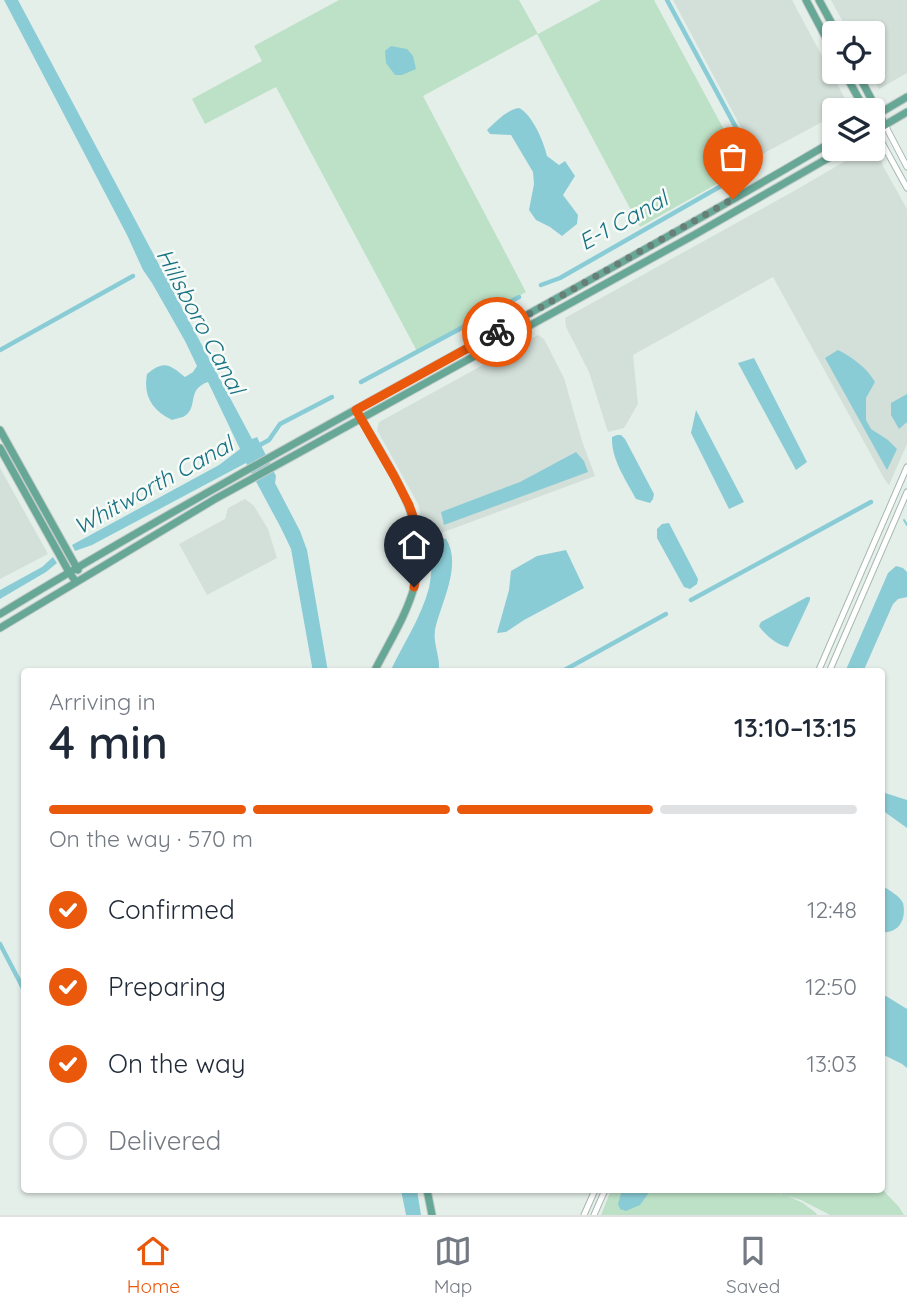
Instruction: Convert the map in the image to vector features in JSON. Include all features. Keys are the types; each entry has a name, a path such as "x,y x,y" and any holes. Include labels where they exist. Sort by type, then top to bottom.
{"main road":[{"path":"806,0 822,30"},
{"path":"819,0 830,21"},
{"path":"885,110 907,97"},
{"path":"885,125 907,112"},
{"path":"0,614 246,471 539,309 822,147"},
{"path":"0,628 251,480 823,161"},
{"path":"694,235 698,225 710,212"},
{"path":"543,318 547,309 562,296"},
{"path":"521,331 539,309"},
{"path":"356,410 409,505 418,538 419,558 414,587 376,668"},
{"path":"0,430 77,568 79,580"},
{"path":"0,448 69,572 79,580"},
{"path":"428,1193 432,1215"}],"street":[{"path":"885,125 907,167"},
{"path":"885,149 907,188"},
{"path":"820,668 907,467"},
{"path":"831,668 907,492"},
{"path":"584,1215 594,1193"},
{"path":"594,1215 604,1193"}],"shaded area":[{"path":"673,0 792,0 822,56 822,84 837,84 845,98 822,98 822,122 757,157"},
{"path":"831,0 907,0 907,73 879,89 876,84 885,84 885,21 842,21"},
{"path":"845,161 881,161 907,209 907,444 889,485 773,277 633,355 638,404 624,428 608,432 589,372 566,327 565,318"},
{"path":"538,335 544,339 564,378 595,476 425,539 418,504 377,430 379,422"},
{"path":"0,468 48,554 0,579"},
{"path":"245,499 254,506 268,529 277,558 207,595 179,544 225,519 228,508"}],"green space":[{"path":"339,0 519,0 538,34 601,0 654,0 742,163 740,171 640,227 537,34 423,96 526,292 418,353 276,87 205,124 192,99 262,61 254,46"},
{"path":"885,1192 904,1215 830,1215 788,1196 803,1203 817,1215 601,1215 610,1193"}],"water":[{"name":"Hillsboro Canal","path":"4,0 18,0 252,439 257,437 276,476 275,483 307,550 327,668 312,668 291,549 246,463 92,545 75,551 72,545 219,465 240,449 208,382 201,385 194,394 191,409 183,417 172,420 150,402 146,389 147,374 166,365 185,377 197,366 143,270"},
{"path":"391,46 407,49 413,56 416,69 395,75 386,63 385,51"},
{"path":"519,108 533,122 547,156 559,165 565,161 575,176 563,195 578,215 577,224 562,236 536,220 529,210 534,184 533,172 511,135 490,134 487,130 506,114"},
{"path":"838,350 859,363 875,382 866,398 866,420 871,429 897,449 887,470 825,358"},
{"path":"754,358 807,462 796,470 738,363"},
{"path":"907,394 907,422 899,429 891,415 891,403"},
{"path":"696,410 744,502 729,509 691,433"},
{"path":"617,435 625,439 654,494 650,503 636,499 620,469 612,445 612,437"},
{"path":"576,452 584,461 588,472 444,525 441,512 520,482"},
{"path":"669,523 698,579 697,584 690,589 684,587 657,538 657,529 662,524"},
{"path":"441,538 446,539 451,549 452,561 449,585 435,630 439,668 392,668 426,599 431,577 433,544"},
{"path":"566,550 584,588 506,632 497,633 509,590 511,571 537,556"},
{"path":"53,557 57,563 46,572 0,599 0,590 42,567"},
{"path":"896,566 907,572 907,597 898,599 893,604 865,668 847,668 888,573"},
{"path":"810,597 810,600 788,647 772,639 759,626 761,622"},
{"path":"885,793 907,800 907,828 885,812"},
{"path":"885,888 899,898 904,909 900,925 885,932"},
{"path":"885,996 907,1009 907,1068 885,1056"},
{"path":"402,1193 417,1193 421,1215 406,1215"},
{"path":"621,1193 649,1193 640,1205 626,1211 620,1209 618,1204"}],"waterway":[{"path":"667,0 754,161"},
{"name":"E-1 Canal","path":"541,285 560,278 721,186"},
{"path":"0,350 133,276"},
{"name":"E-1 Canal","path":"361,382 519,297"},
{"name":"E-1 Canal","path":"258,446 269,440 280,424 332,397"},
{"path":"691,600 871,502"},
{"path":"904,520 907,525"},
{"path":"568,668 666,614"},
{"path":"0,944 21,984"}],"way so far":[{"path":"497,332 733,199"}],"route":[{"path":"414,587 419,558 415,522 394,476 356,410 497,332"}],"water label":[{"name":"Whitworth Canal","path":"153,485"}]}
